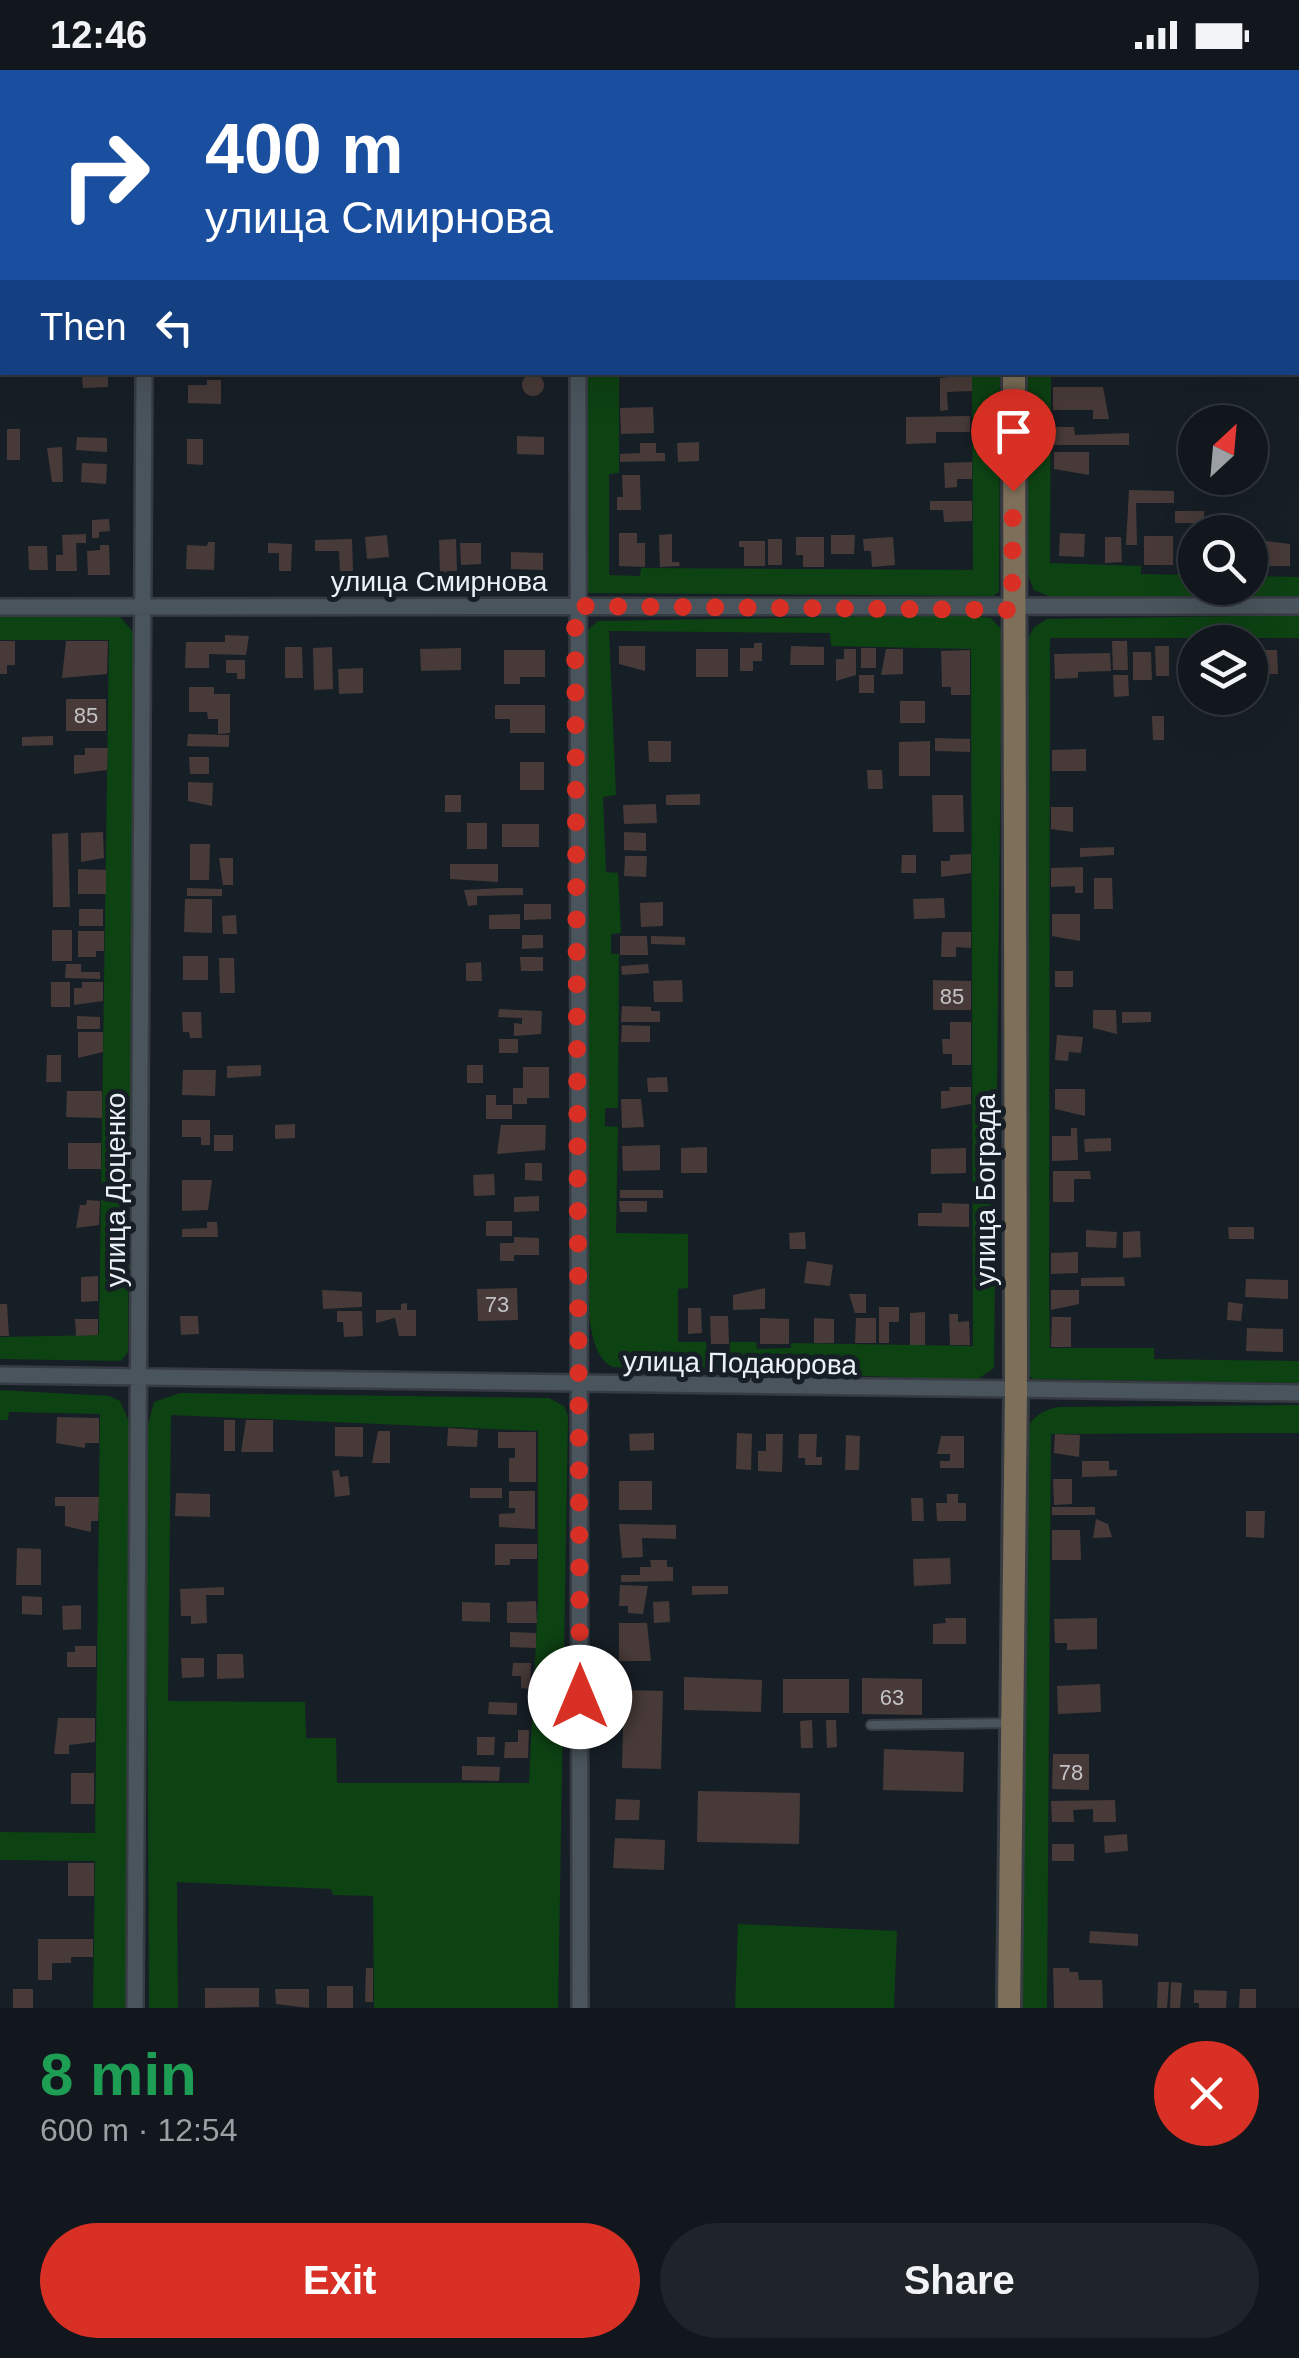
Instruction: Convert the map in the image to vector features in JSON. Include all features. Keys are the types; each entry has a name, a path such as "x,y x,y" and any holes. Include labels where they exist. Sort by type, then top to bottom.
{"street":[{"name":"улица Доценко","path":"134,2008 144,375"},
{"path":"578,375 575,606 580,2008"},
{"name":"улица Бограда","path":"1009,2008 1016,1391 1014,375"},
{"name":"улица Смирнова","path":"0,607 1012,610 1299,606"},
{"name":"улица Подаюрова","path":"0,1375 580,1386 1299,1392"}],"lane":[{"path":"871,1725 1010,1723"}],"green space":[{"path":"585,375 619,375 619,473 609,474 609,575 640,576 641,568 973,570 972,375 1000,375 999,592 993,596 589,593 583,583"},
{"path":"1026,375 1051,375 1050,563 1141,566 1141,574 1178,575 1178,599 1053,598 1034,590 1027,573"},
{"path":"1268,576 1299,577 1299,599 1268,599"},
{"path":"965,615 991,618 1002,630 994,1368 978,1379 612,1367 597,1348 590,1319 586,1261 584,633 598,621","holes":["609,631 830,633 831,646 971,649 973,1346 791,1343 791,1348 757,1349 756,1342 730,1342 730,1353 707,1352 706,1342 678,1342 678,1289 688,1288 688,1234 616,1233 618,1127 605,1126 605,1108 618,1108 619,954 611,954 611,934 621,933 618,873 606,872 603,797 616,795"]},
{"path":"1299,615 1299,638 1268,638 1268,625 1178,625 1178,638 1050,638 1049,1288 1050,1348 1154,1348 1154,1359 1299,1361 1299,1383 1033,1379 1026,1373 1027,640 1034,627 1047,619"},
{"path":"0,617 120,617 134,633 128,1352 121,1361 0,1359 0,1337 99,1335 109,640 0,640"},
{"path":"0,1390 109,1396 120,1401 130,1424 126,2008 93,2008 95,1861 0,1860 0,1832 95,1833 100,1414 9,1412 8,1420 0,1420"},
{"path":"180,1393 549,1398 564,1406 568,1416 558,2008 374,2008 373,1896 333,1895 331,1889 177,1882 178,2008 149,2008 146,1432 154,1402","holes":["171,1415 538,1431 538,1601 529,1783 337,1783 336,1738 306,1738 305,1702 168,1701"]},
{"path":"1299,1405 1299,1433 1051,1434 1047,2008 1018,2008 1027,1429 1038,1415 1060,1407"},
{"path":"738,1924 897,1931 894,2008 735,2008"}],"building":[{"path":"537,375 543,381 541,393 525,393 525,377"},
{"path":"972,375 972,391 947,392 948,410 940,411 940,378"},
{"path":"82,376 108,376 108,387 83,388"},
{"path":"207,380 221,380 221,404 188,403 188,385 207,385"},
{"path":"1053,387 1103,387 1109,419 1093,419 1093,410 1053,410"},
{"path":"653,407 654,433 621,434 620,408"},
{"path":"970,416 970,432 936,432 936,443 906,444 906,417"},
{"path":"1053,427 1074,427 1075,435 1129,433 1129,445 1054,445"},
{"path":"7,429 20,429 20,460 7,460"},
{"path":"517,436 544,437 544,455 517,454"},
{"path":"77,437 107,438 107,452 76,450"},
{"path":"187,439 203,439 203,465 187,464"},
{"path":"699,442 699,461 678,462 677,443"},
{"path":"640,443 656,443 656,453 665,453 665,461 620,462 620,454 640,453"},
{"path":"62,447 63,482 52,482 47,448"},
{"path":"1054,452 1089,452 1089,475 1054,469"},
{"path":"972,462 972,479 957,479 957,487 945,488 944,463"},
{"path":"82,463 107,464 106,484 81,482"},
{"path":"622,475 640,475 641,510 617,510 617,497 623,497"},
{"path":"1129,490 1174,491 1174,503 1136,503 1137,545 1126,545"},
{"path":"930,501 972,501 972,521 944,522 943,510 930,510"},
{"path":"1175,511 1204,511 1204,515 1178,515 1175,523"},
{"path":"109,519 110,531 99,532 99,538 92,538 92,520"},
{"path":"619,533 637,533 637,543 645,543 645,567 619,566"},
{"path":"1060,533 1085,534 1084,557 1059,556"},
{"path":"86,534 86,543 76,543 77,571 56,571 56,555 63,555 62,535"},
{"path":"672,534 672,562 679,562 680,566 660,567 659,535"},
{"path":"387,535 389,557 367,559 365,537"},
{"path":"831,535 855,535 854,554 831,554"},
{"path":"1144,536 1173,536 1173,565 1144,565"},
{"path":"796,537 824,537 824,567 803,567 803,555 796,555"},
{"path":"893,537 895,565 872,567 871,551 864,551 863,539"},
{"path":"1105,537 1121,537 1122,562 1105,563"},
{"path":"352,539 353,571 340,572 339,551 315,551 315,540"},
{"path":"456,539 457,572 440,573 439,540"},
{"path":"768,539 782,539 782,565 768,565"},
{"path":"739,541 765,541 765,566 744,566 744,547 739,547"},
{"path":"1268,541 1290,544 1290,566 1268,566"},
{"path":"208,542 215,542 214,570 186,569 187,545 207,546"},
{"path":"268,543 292,544 291,571 279,571 279,553 268,553"},
{"path":"460,543 481,543 481,564 461,565"},
{"path":"100,545 109,545 110,575 88,575 87,551 100,550"},
{"path":"28,546 47,546 48,570 29,570"},
{"path":"511,552 543,553 543,570 511,569"},
{"path":"225,635 249,636 246,655 209,654 209,668 185,668 186,642 225,642"},
{"path":"0,641 15,641 15,665 7,665 7,674 0,674"},
{"path":"66,641 108,641 107,674 62,678"},
{"path":"1112,641 1127,641 1128,670 1113,670"},
{"path":"754,643 762,643 762,661 753,661 753,671 740,671 740,648 754,648"},
{"path":"619,646 645,646 645,671 619,664"},
{"path":"791,646 824,647 824,665 790,665"},
{"path":"1155,646 1169,646 1169,676 1156,676"},
{"path":"285,647 302,647 303,678 285,678"},
{"path":"332,647 333,689 314,690 313,648"},
{"path":"461,648 461,670 421,671 420,649"},
{"path":"861,648 876,648 876,668 861,668"},
{"path":"696,649 728,649 728,677 696,677"},
{"path":"844,649 856,649 856,675 836,681 836,659 844,659"},
{"path":"886,649 903,649 903,674 881,675"},
{"path":"504,650 545,650 545,677 520,677 520,684 504,684"},
{"path":"970,650 970,695 951,695 951,687 942,687 941,651"},
{"path":"1268,650 1277,650 1278,674 1268,674"},
{"path":"1133,652 1151,652 1152,680 1133,680"},
{"path":"1110,653 1111,671 1078,672 1078,678 1055,679 1054,654"},
{"path":"226,660 245,660 245,679 237,679 237,673 226,673"},
{"path":"363,668 363,693 339,694 338,669"},
{"path":"859,675 874,675 874,693 859,693"},
{"path":"1113,675 1128,675 1129,696 1114,697"},
{"path":"189,687 214,687 214,694 230,694 230,733 218,734 218,719 208,719 207,712 189,712"},
{"path":"66,699 106,699 106,731 66,731"},
{"path":"900,701 925,701 925,723 900,723"},
{"path":"495,705 545,705 545,733 510,733 510,719 495,719"},
{"path":"1152,716 1164,716 1164,740 1153,740"},
{"path":"188,734 229,735 229,747 187,746"},
{"path":"53,736 53,745 22,746 22,737"},
{"path":"935,738 970,739 970,752 935,751"},
{"path":"648,741 671,741 671,762 649,762"},
{"path":"930,741 930,776 899,776 899,742"},
{"path":"85,748 108,748 107,770 74,774 74,755 85,755"},
{"path":"1086,749 1086,771 1052,771 1052,750"},
{"path":"189,757 209,757 209,774 190,774"},
{"path":"520,762 544,762 544,790 520,790"},
{"path":"867,770 882,770 883,789 868,789"},
{"path":"188,782 213,783 212,806 188,801"},
{"path":"700,794 700,805 666,805 666,795"},
{"path":"445,795 461,795 461,812 445,812"},
{"path":"932,795 963,795 964,832 933,832"},
{"path":"656,804 657,823 624,824 623,805"},
{"path":"1051,807 1073,807 1073,832 1051,829"},
{"path":"467,823 487,823 487,849 467,849"},
{"path":"502,824 539,824 539,847 502,847"},
{"path":"103,832 104,858 81,862 81,833"},
{"path":"624,832 646,833 646,851 624,850"},
{"path":"68,833 70,907 53,907 52,834"},
{"path":"190,844 210,844 209,880 190,880"},
{"path":"1114,847 1114,855 1080,857 1080,848"},
{"path":"971,854 971,873 941,877 941,861 950,861 950,855"},
{"path":"902,855 916,855 916,873 901,873"},
{"path":"625,856 647,856 646,877 624,876"},
{"path":"219,858 233,858 233,885 223,885"},
{"path":"450,864 498,864 498,882 450,879"},
{"path":"1083,867 1083,893 1075,893 1075,886 1051,887 1051,868"},
{"path":"78,869 106,870 106,894 78,894"},
{"path":"1094,878 1112,878 1113,909 1094,909"},
{"path":"187,888 222,889 222,896 187,896"},
{"path":"523,888 523,895 477,896 477,905 468,906 464,890"},
{"path":"944,898 945,918 914,919 913,899"},
{"path":"185,899 212,899 212,933 184,932"},
{"path":"663,902 663,926 641,927 640,903"},
{"path":"524,904 551,904 551,919 524,920"},
{"path":"79,909 103,909 103,926 79,926"},
{"path":"520,914 520,929 489,929 489,915"},
{"path":"1052,914 1080,914 1080,941 1052,936"},
{"path":"236,915 237,934 223,934 222,916"},
{"path":"52,930 72,930 72,961 52,961"},
{"path":"78,931 104,931 104,951 96,951 96,957 78,957"},
{"path":"942,932 971,932 971,948 956,947 956,957 941,957"},
{"path":"522,935 543,935 543,948 522,949"},
{"path":"620,936 647,936 648,955 620,955"},
{"path":"651,936 685,937 685,945 651,944"},
{"path":"183,956 208,956 208,980 183,980"},
{"path":"520,957 543,957 543,971 521,971"},
{"path":"219,958 234,958 235,993 220,993"},
{"path":"481,962 482,981 466,981 466,963"},
{"path":"66,964 81,964 81,972 100,972 100,979 65,978"},
{"path":"648,964 649,973 622,975 621,966"},
{"path":"1055,971 1073,971 1073,987 1055,987"},
{"path":"682,980 683,1002 654,1002 653,981"},
{"path":"933,980 971,981 971,1010 933,1010"},
{"path":"51,982 70,982 70,1007 51,1007"},
{"path":"82,982 103,982 103,1001 74,1005 74,988 82,988"},
{"path":"622,1006 651,1007 651,1011 660,1011 660,1022 621,1022"},
{"path":"499,1009 542,1011 541,1034 514,1036 514,1023 522,1024 522,1018 498,1017"},
{"path":"1093,1010 1116,1010 1117,1034 1093,1028"},
{"path":"182,1012 201,1012 202,1038 190,1038 189,1032 183,1032"},
{"path":"1122,1012 1151,1012 1151,1022 1122,1023"},
{"path":"77,1016 100,1017 100,1029 77,1029"},
{"path":"950,1022 971,1022 971,1065 952,1065 952,1054 943,1054 942,1039 950,1039"},
{"path":"622,1025 650,1026 650,1042 621,1042"},
{"path":"78,1032 103,1032 103,1052 78,1058"},
{"path":"1057,1035 1083,1037 1081,1053 1069,1052 1068,1061 1055,1060"},
{"path":"499,1039 518,1039 518,1053 499,1053"},
{"path":"47,1055 61,1055 61,1082 46,1082"},
{"path":"261,1065 261,1076 227,1078 227,1066"},
{"path":"467,1065 483,1065 483,1083 467,1083"},
{"path":"523,1067 549,1067 549,1098 527,1098 527,1104 513,1104 513,1088 523,1088"},
{"path":"183,1070 216,1070 215,1096 182,1095"},
{"path":"667,1077 668,1092 648,1092 647,1078"},
{"path":"949,1087 971,1087 971,1104 941,1109 941,1091 950,1091"},
{"path":"1055,1089 1085,1089 1085,1116 1055,1109"},
{"path":"67,1091 102,1091 102,1118 66,1117"},
{"path":"486,1095 496,1095 496,1105 512,1105 512,1119 486,1119"},
{"path":"621,1099 641,1099 644,1127 622,1128"},
{"path":"182,1120 210,1120 210,1145 201,1145 201,1137 182,1137"},
{"path":"295,1124 295,1138 275,1139 275,1125"},
{"path":"501,1125 546,1125 545,1150 497,1154"},
{"path":"1071,1128 1077,1128 1078,1160 1052,1161 1052,1136 1071,1136"},
{"path":"214,1135 233,1135 233,1151 214,1151"},
{"path":"1111,1138 1111,1151 1085,1152 1084,1139"},
{"path":"68,1143 101,1143 101,1169 68,1169"},
{"path":"660,1145 660,1170 623,1171 622,1146"},
{"path":"707,1147 707,1173 681,1173 681,1148"},
{"path":"966,1148 966,1173 931,1174 931,1149"},
{"path":"525,1163 542,1163 542,1181 525,1180"},
{"path":"1053,1171 1090,1171 1091,1179 1074,1179 1074,1202 1053,1202"},
{"path":"494,1174 495,1195 474,1196 473,1175"},
{"path":"182,1180 212,1180 208,1210 182,1211"},
{"path":"620,1190 663,1190 663,1198 620,1198"},
{"path":"539,1196 539,1211 514,1212 514,1197"},
{"path":"87,1200 100,1201 99,1225 76,1228 80,1205 86,1205"},
{"path":"619,1201 647,1201 647,1212 620,1212"},
{"path":"942,1203 969,1204 969,1227 918,1226 918,1213 942,1213"},
{"path":"486,1221 512,1221 512,1236 486,1236"},
{"path":"207,1222 217,1222 218,1237 182,1237 182,1229 207,1228"},
{"path":"1228,1227 1254,1227 1254,1239 1229,1239"},
{"path":"1086,1230 1117,1232 1116,1248 1086,1247"},
{"path":"1140,1231 1141,1257 1123,1258 1123,1232"},
{"path":"805,1232 806,1249 790,1249 789,1233"},
{"path":"514,1237 539,1238 539,1255 514,1255 514,1261 500,1261 500,1243 514,1243"},
{"path":"1078,1252 1078,1273 1051,1274 1051,1253"},
{"path":"807,1261 833,1265 830,1286 804,1283"},
{"path":"98,1276 98,1301 81,1302 81,1277"},
{"path":"1124,1277 1125,1286 1081,1286 1081,1278"},
{"path":"1246,1279 1288,1280 1288,1299 1245,1297"},
{"path":"517,1288 518,1320 478,1321 477,1289"},
{"path":"765,1288 765,1309 733,1310 733,1295"},
{"path":"322,1290 362,1292 362,1307 323,1309"},
{"path":"1051,1290 1079,1290 1079,1304 1051,1310"},
{"path":"849,1294 866,1294 866,1313 855,1313"},
{"path":"1228,1302 1243,1304 1241,1321 1227,1320"},
{"path":"407,1303 407,1310 416,1310 416,1336 399,1336 395,1318 376,1323 376,1310 401,1310 401,1304"},
{"path":"0,1304 7,1304 9,1336 0,1336"},
{"path":"879,1307 899,1307 899,1322 889,1322 889,1343 879,1343"},
{"path":"688,1308 701,1308 702,1333 688,1334"},
{"path":"337,1311 362,1311 363,1336 344,1337"},
{"path":"925,1312 925,1345 910,1345 910,1313"},
{"path":"949,1314 958,1314 958,1322 969,1321 970,1345 950,1345"},
{"path":"180,1316 198,1316 199,1334 181,1335"},
{"path":"710,1316 728,1316 729,1344 711,1344"},
{"path":"1052,1317 1071,1317 1071,1347 1051,1347"},
{"path":"760,1318 789,1319 789,1344 760,1344"},
{"path":"814,1318 834,1319 834,1343 814,1343"},
{"path":"856,1318 876,1318 876,1343 855,1343"},
{"path":"75,1319 98,1319 98,1335 76,1336"},
{"path":"1247,1328 1283,1329 1283,1352 1246,1351"},
{"path":"57,1417 99,1418 99,1443 85,1443 85,1448 56,1443"},
{"path":"224,1420 235,1420 235,1451 224,1451"},
{"path":"246,1420 273,1420 273,1452 241,1452"},
{"path":"335,1427 363,1427 363,1457 335,1456"},
{"path":"448,1428 478,1430 477,1447 447,1446"},
{"path":"378,1431 390,1431 390,1463 372,1463"},
{"path":"498,1432 536,1432 536,1482 509,1482 509,1458 515,1458 515,1448 498,1448"},
{"path":"654,1433 654,1450 630,1451 629,1434"},
{"path":"737,1433 752,1434 751,1470 736,1469"},
{"path":"766,1434 783,1434 782,1472 758,1471 758,1451 766,1451"},
{"path":"799,1434 817,1434 816,1457 822,1457 822,1465 805,1465 805,1458 798,1458"},
{"path":"1055,1434 1080,1435 1079,1457 1054,1453"},
{"path":"846,1435 860,1436 859,1470 845,1470"},
{"path":"941,1436 964,1436 964,1468 940,1468 940,1461 950,1461 950,1454 937,1454"},
{"path":"1082,1461 1109,1461 1109,1470 1117,1470 1117,1476 1082,1477"},
{"path":"339,1470 340,1477 348,1476 350,1495 335,1497 332,1471"},
{"path":"1053,1479 1072,1479 1072,1504 1054,1505"},
{"path":"619,1481 652,1481 652,1510 619,1510"},
{"path":"470,1488 502,1488 502,1498 470,1498"},
{"path":"509,1491 535,1491 535,1529 499,1527 499,1514 515,1513 515,1508 509,1508"},
{"path":"176,1493 210,1494 210,1517 175,1516"},
{"path":"947,1494 958,1494 958,1503 966,1503 966,1521 937,1521 936,1503 947,1503"},
{"path":"55,1497 99,1497 98,1521 91,1521 91,1532 65,1526 65,1506 55,1506"},
{"path":"911,1498 923,1498 924,1521 912,1521"},
{"path":"1052,1507 1095,1507 1095,1515 1052,1515"},
{"path":"1246,1511 1265,1511 1264,1538 1246,1537"},
{"path":"1096,1519 1108,1524 1112,1537 1093,1538"},
{"path":"619,1524 676,1525 676,1539 642,1538 643,1557 622,1558"},
{"path":"1052,1530 1080,1530 1081,1560 1052,1560"},
{"path":"495,1544 537,1544 537,1559 510,1559 510,1565 495,1565"},
{"path":"17,1548 41,1549 41,1585 16,1585"},
{"path":"950,1558 951,1584 914,1586 913,1559"},
{"path":"650,1560 667,1560 667,1567 673,1567 673,1581 621,1582 621,1575 640,1575 640,1567 651,1567"},
{"path":"620,1585 648,1586 643,1614 628,1613 628,1606 619,1606"},
{"path":"692,1586 728,1586 728,1594 692,1595"},
{"path":"224,1587 224,1595 206,1595 207,1623 191,1624 191,1616 181,1616 180,1589"},
{"path":"22,1596 42,1597 42,1615 22,1614"},
{"path":"536,1601 537,1623 507,1623 507,1602"},
{"path":"669,1601 670,1622 654,1623 653,1602"},
{"path":"462,1602 490,1603 490,1622 462,1621"},
{"path":"81,1605 81,1629 63,1630 62,1606"},
{"path":"945,1618 966,1618 966,1644 933,1644 933,1624 946,1623"},
{"path":"1097,1618 1097,1649 1067,1650 1067,1643 1055,1643 1054,1619"},
{"path":"619,1623 647,1623 651,1661 619,1661"},
{"path":"510,1632 536,1633 536,1648 510,1647"},
{"path":"75,1646 96,1646 96,1667 67,1667 67,1652 75,1652"},
{"path":"217,1654 243,1654 244,1678 217,1679"},
{"path":"181,1658 204,1658 204,1677 182,1678"},
{"path":"513,1663 531,1663 530,1689 521,1688 521,1676 512,1676"},
{"path":"684,1677 762,1680 761,1712 684,1710"},
{"path":"862,1678 922,1679 922,1715 862,1714"},
{"path":"783,1679 849,1679 849,1713 783,1713"},
{"path":"1100,1684 1101,1712 1058,1714 1057,1686"},
{"path":"624,1690 663,1691 661,1769 622,1768"},
{"path":"489,1702 517,1703 517,1715 488,1714"},
{"path":"58,1718 95,1718 95,1742 69,1745 69,1754 54,1754"},
{"path":"812,1720 813,1748 801,1748 800,1721"},
{"path":"826,1720 836,1720 837,1747 827,1748"},
{"path":"518,1730 529,1730 528,1758 504,1758 505,1742 518,1742"},
{"path":"477,1737 495,1737 494,1755 477,1755"},
{"path":"884,1749 964,1752 963,1792 883,1790"},
{"path":"1053,1754 1089,1754 1089,1790 1052,1789"},
{"path":"462,1766 500,1767 499,1781 462,1780"},
{"path":"71,1773 94,1773 94,1804 71,1804"},
{"path":"698,1791 800,1793 799,1844 697,1842"},
{"path":"616,1799 640,1800 639,1820 615,1820"},
{"path":"1115,1800 1116,1822 1093,1822 1093,1809 1073,1810 1074,1822 1052,1822 1051,1801"},
{"path":"1127,1834 1128,1851 1105,1853 1104,1836"},
{"path":"615,1838 665,1840 664,1870 613,1868"},
{"path":"1052,1844 1074,1844 1074,1861 1052,1861"},
{"path":"68,1863 94,1863 94,1896 68,1896"},
{"path":"1090,1931 1138,1934 1138,1946 1089,1943"},
{"path":"38,1939 93,1939 93,1957 71,1957 71,1963 52,1963 52,1980 38,1980"},
{"path":"366,1968 373,1968 373,2002 365,2002"},
{"path":"1053,1968 1078,1972 1079,1980 1102,1980 1103,2008 1054,2008"},
{"path":"1158,1982 1169,1982 1167,2008 1157,2008"},
{"path":"1171,1982 1182,1983 1180,2008 1170,2008"},
{"path":"327,1986 353,1986 353,2008 327,2008"},
{"path":"205,1988 259,1988 259,2007 205,2008"},
{"path":"13,1989 33,1989 33,2008 13,2008"},
{"path":"275,1989 309,1989 309,2008 276,2004"},
{"path":"1240,1989 1256,1989 1256,2008 1239,2008"},
{"path":"1194,1990 1227,1991 1226,2008 1199,2008 1199,2003 1194,2003"}],"route":[{"path":"580,1697 575,606 1012,610 1013,491"}]}
